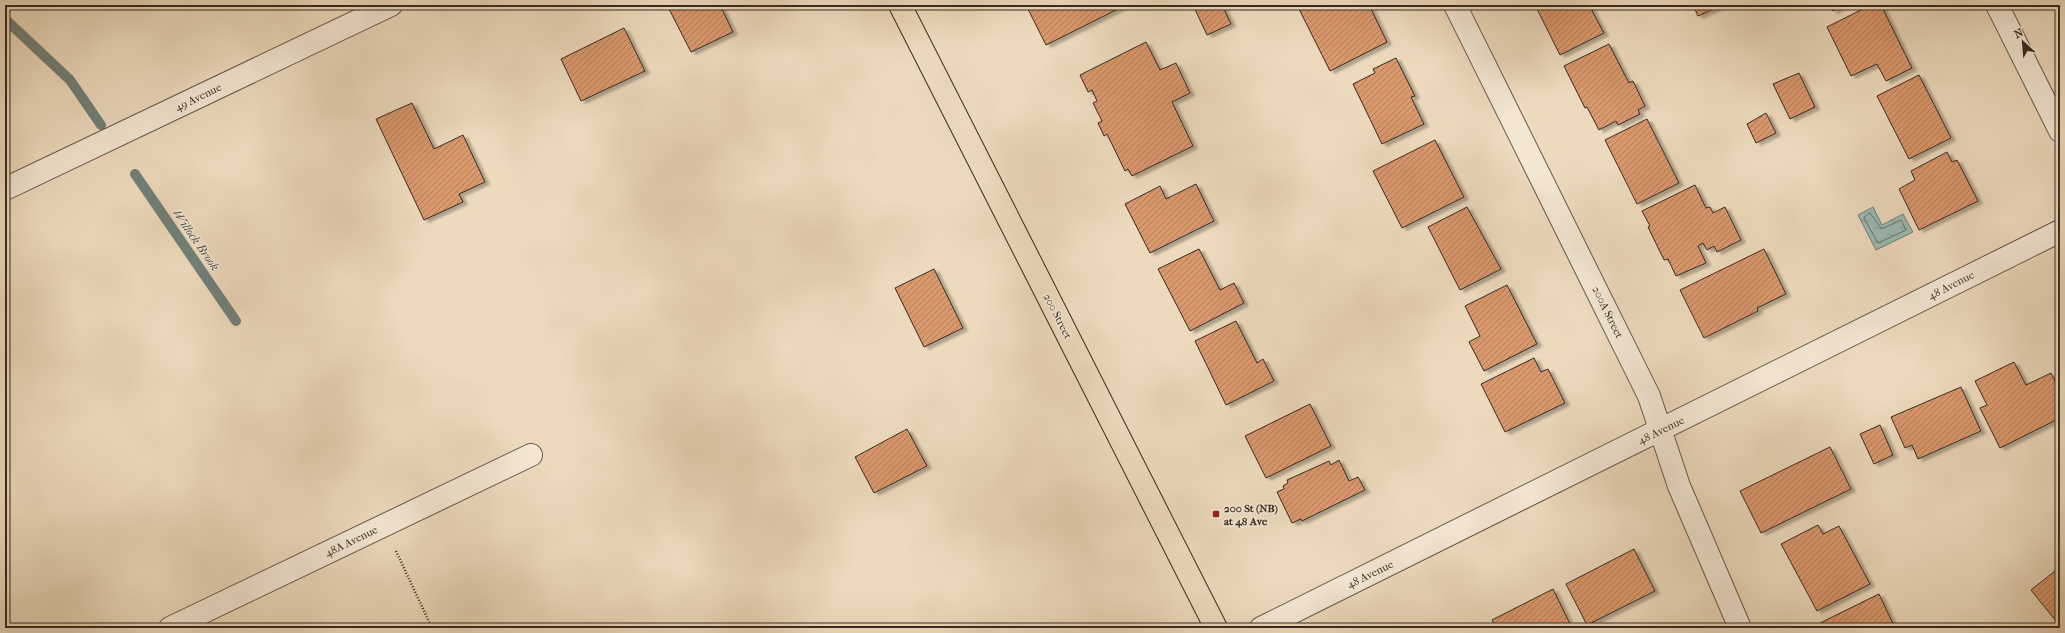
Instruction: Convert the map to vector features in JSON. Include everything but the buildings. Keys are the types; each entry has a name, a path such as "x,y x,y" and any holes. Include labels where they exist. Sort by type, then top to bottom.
{"main road":[{"name":"200 Street","path":"900,5 1216,628"}],"street":[{"name":"49 Avenue","path":"5,189 390,5"},
{"name":"200A Street","path":"1455,5 1643,383 1661,430 1679,486 1740,628"},
{"path":"1997,5 2060,131"},
{"name":"48 Avenue","path":"1261,628 2060,231"},
{"name":"48A Avenue","path":"170,628 531,455"}],"path":[{"path":"394,548 432,628"}],"water":[{"path":"1873,207 1882,225 1903,214 1913,232 1876,250 1858,215"}],"waterway":[{"name":"Willock Brook","path":"5,19 70,80 101,125"},
{"name":"Willock Brook","path":"135,174 236,321"}],"place":[{"name":"200 St (NB) at 48 Ave","path":"1216,514"}]}
